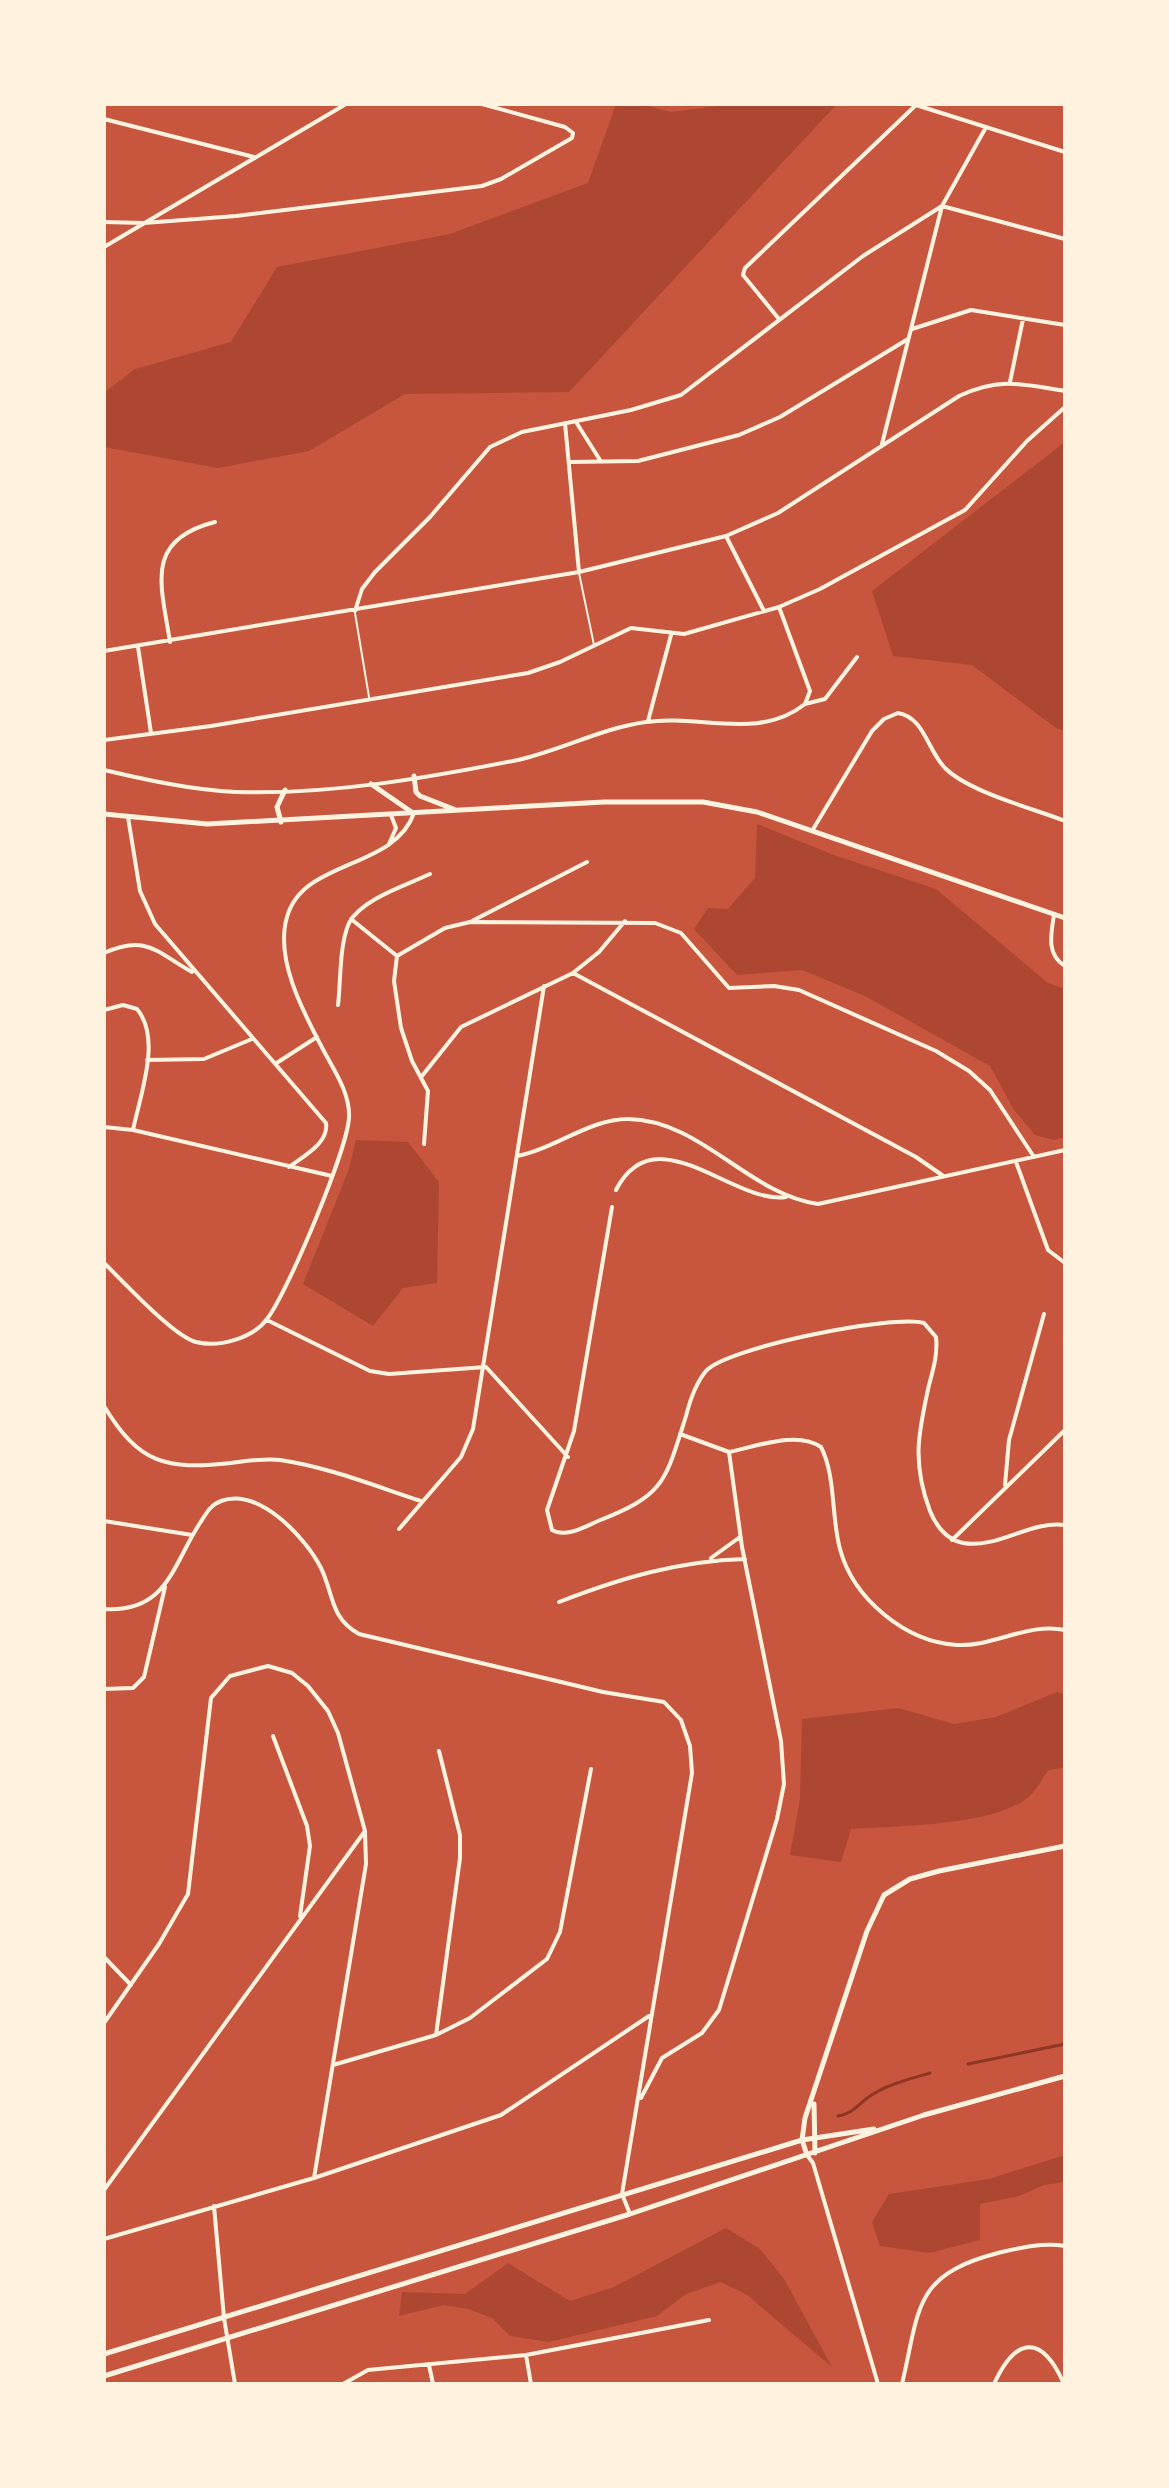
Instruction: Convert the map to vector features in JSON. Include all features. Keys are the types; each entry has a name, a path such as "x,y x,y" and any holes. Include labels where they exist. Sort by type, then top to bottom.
{"street":[{"path":"104,247 346,104"},
{"path":"104,222 144,223 236,216 482,186 545,156 573,135 565,127 482,104"},
{"path":"779,319 743,275 745,268 916,104 985,129 1065,152"},
{"path":"104,119 257,158"},
{"path":"882,446 942,206 985,129"},
{"path":"355,611 362,589 375,572 430,517 490,447 522,432 576,422 681,395 873,250 942,206 1065,239"},
{"path":"910,329 971,310 1065,325"},
{"path":"1010,382 1023,319"},
{"path":"570,462 659,457 762,426 908,339"},
{"path":"104,651 579,572 726,536 778,513 959,396 981,385 1010,382 1065,391"},
{"path":"104,740 528,673 594,647 631,628 671,634 692,632 779,607 820,589 965,510 1027,441 1065,407"},
{"path":"576,422 601,460"},
{"path":"565,423 579,572"},
{"path":"170,642 161,586 168,551 180,534 215,522"},
{"path":"726,536 764,611"},
{"path":"779,607 809,685 805,704"},
{"path":"648,721 671,634"},
{"path":"138,647 151,733"},
{"path":"104,770 233,792 371,784 521,759 648,721 750,724 786,715 805,704 825,699 857,657"},
{"path":"812,831 872,731 884,719 898,713 916,723 935,756 956,777 1065,821"},
{"path":"414,776 414,786 420,796 461,811"},
{"path":"371,784 414,813"},
{"path":"281,822 277,807 285,790"},
{"path":"104,814 207,824 604,802 703,802 757,812 1065,918"},
{"path":"104,1263 191,1341 216,1344 234,1340 267,1320 332,1176 348,1131 348,1105 317,1037 286,955 286,919 301,893 388,846 407,829 414,813"},
{"path":"388,846 396,828 391,815"},
{"path":"128,817 146,908 196,974 323,1117 327,1130 320,1143 289,1167"},
{"path":"470,922 587,862"},
{"path":"338,1005 346,935 351,919 371,903 430,874"},
{"path":"1054,914 1051,949 1056,959 1065,966"},
{"path":"351,919 397,956"},
{"path":"422,1076 461,1027 573,973 599,952 625,921"},
{"path":"397,956 445,928 470,922 655,923 681,933 729,988 774,986 799,990 936,1051 969,1071 990,1090 1034,1157"},
{"path":"104,953 129,943 145,945 196,974"},
{"path":"397,956 394,981 398,1015 406,1049 422,1076 429,1099 424,1144"},
{"path":"573,973 916,1157 943,1175"},
{"path":"399,1529 468,1444 486,1367 544,986"},
{"path":"104,1010 123,1005 137,1009 148,1030 147,1060 133,1130"},
{"path":"274,1064 317,1037"},
{"path":"147,1060 204,1059 252,1039"},
{"path":"517,1156 551,1148 610,1121 649,1122 679,1131 789,1196 806,1202 831,1203 943,1175 1065,1150"},
{"path":"104,1127 133,1130 332,1176"},
{"path":"616,1190 629,1170 640,1164 664,1160 696,1167 767,1196 789,1196"},
{"path":"1016,1162 1048,1250 1065,1263"},
{"path":"612,1207 568,1457 546,1518 552,1530 557,1533 574,1531 634,1507 651,1496 668,1470 693,1393 704,1373 721,1359 861,1325 900,1319 924,1323 933,1330 937,1347 917,1442 916,1463 933,1518 952,1540 981,1543 1065,1525"},
{"path":"1005,1485 1009,1440 1044,1314"},
{"path":"267,1320 370,1371 389,1374 486,1367"},
{"path":"486,1367 568,1457"},
{"path":"104,1406 134,1447 162,1463 202,1466 276,1459 304,1464 421,1501"},
{"path":"104,1418 111,1416"},
{"path":"952,1540 1005,1485 1065,1430"},
{"path":"680,1434 729,1452 792,1440 821,1447 827,1461 834,1520 846,1567 878,1609 900,1626 929,1640 970,1645 1045,1628 1065,1630"},
{"path":"639,2104 662,2058 702,2033 719,2010 783,1798 781,1741 741,1537 729,1452"},
{"path":"104,1689 133,1688 144,1677 165,1586 192,1535 210,1507 218,1502 239,1500 267,1510 313,1555 335,1613 346,1627 359,1634 566,1684 653,1699 670,1705 681,1720 690,1746 692,1773 649,2016 639,2104 622,2194 630,2214"},
{"path":"104,1521 192,1535"},
{"path":"709,1560 741,1537"},
{"path":"559,1602 650,1570 709,1560 745,1559"},
{"path":"104,1609 136,1608 165,1586"},
{"path":"104,2023 188,1894 207,1711 211,1698 230,1676 248,1669 280,1668 292,1673 321,1699 338,1733 365,1831 366,1864 314,2178"},
{"path":"273,1736 307,1826 310,1846 299,1918"},
{"path":"436,2035 460,1858 460,1835 439,1751"},
{"path":"333,2065 436,2035 470,2018 519,1983 555,1948 591,1769"},
{"path":"104,2190 365,1831"},
{"path":"878,2384 813,2163 802,2140 805,2118 814,2099 867,1931 884,1895 910,1879 1065,1846"},
{"path":"104,1957 131,1985"},
{"path":"104,2239 314,2178 501,2115 649,2016"},
{"path":"104,2376 630,2214 887,2127 1065,2076"},
{"path":"813,2163 814,2099"},
{"path":"104,2354 802,2140 887,2127"},
{"path":"214,2206 226,2338 235,2384"},
{"path":"902,2384 919,2309 934,2282 974,2259 1036,2245 1065,2246"},
{"path":"343,2384 368,2370 526,2355 709,2320"},
{"path":"994,2384 1006,2359 1023,2347 1034,2348 1052,2360 1064,2384"},
{"path":"526,2355 531,2384"},
{"path":"429,2365 433,2384"}],"lane":[{"path":"579,572 594,647"},
{"path":"355,611 370,699"}],"shaded area":[{"path":"616,104 640,104 672,112 732,104 837,104 569,392 405,394 309,451 218,468 104,447 104,393 135,369 231,342 277,267 450,234 588,183"},
{"path":"1065,442 1065,731 1056,728 972,665 893,656 872,591"},
{"path":"757,824 834,855 936,889 1048,983 1065,989 1065,1137 1054,1140 1035,1135 1014,1110 990,1066 865,996 802,970 737,975 694,929 708,908 728,909 755,878"},
{"path":"356,1140 408,1142 439,1182 437,1283 403,1288 373,1326 303,1284 349,1169"},
{"path":"1057,1692 1065,1695 1065,1767 1049,1770 1026,1799 1010,1808 967,1820 851,1829 841,1862 790,1855 800,1799 802,1719 898,1708 954,1724 996,1717"},
{"path":"1065,2155 1065,2182 980,2204 980,2240 929,2253 880,2246 872,2222 889,2194 989,2179"},
{"path":"726,2228 760,2249 784,2279 832,2367 747,2295 721,2282 686,2294 657,2316 549,2342 510,2336 492,2318 468,2309 444,2305 399,2316 402,2292 465,2294 508,2263 570,2301 614,2287"}],"waterway":[{"path":"968,2064 1065,2044"},
{"path":"838,2116 851,2111 884,2088 930,2073"}]}
